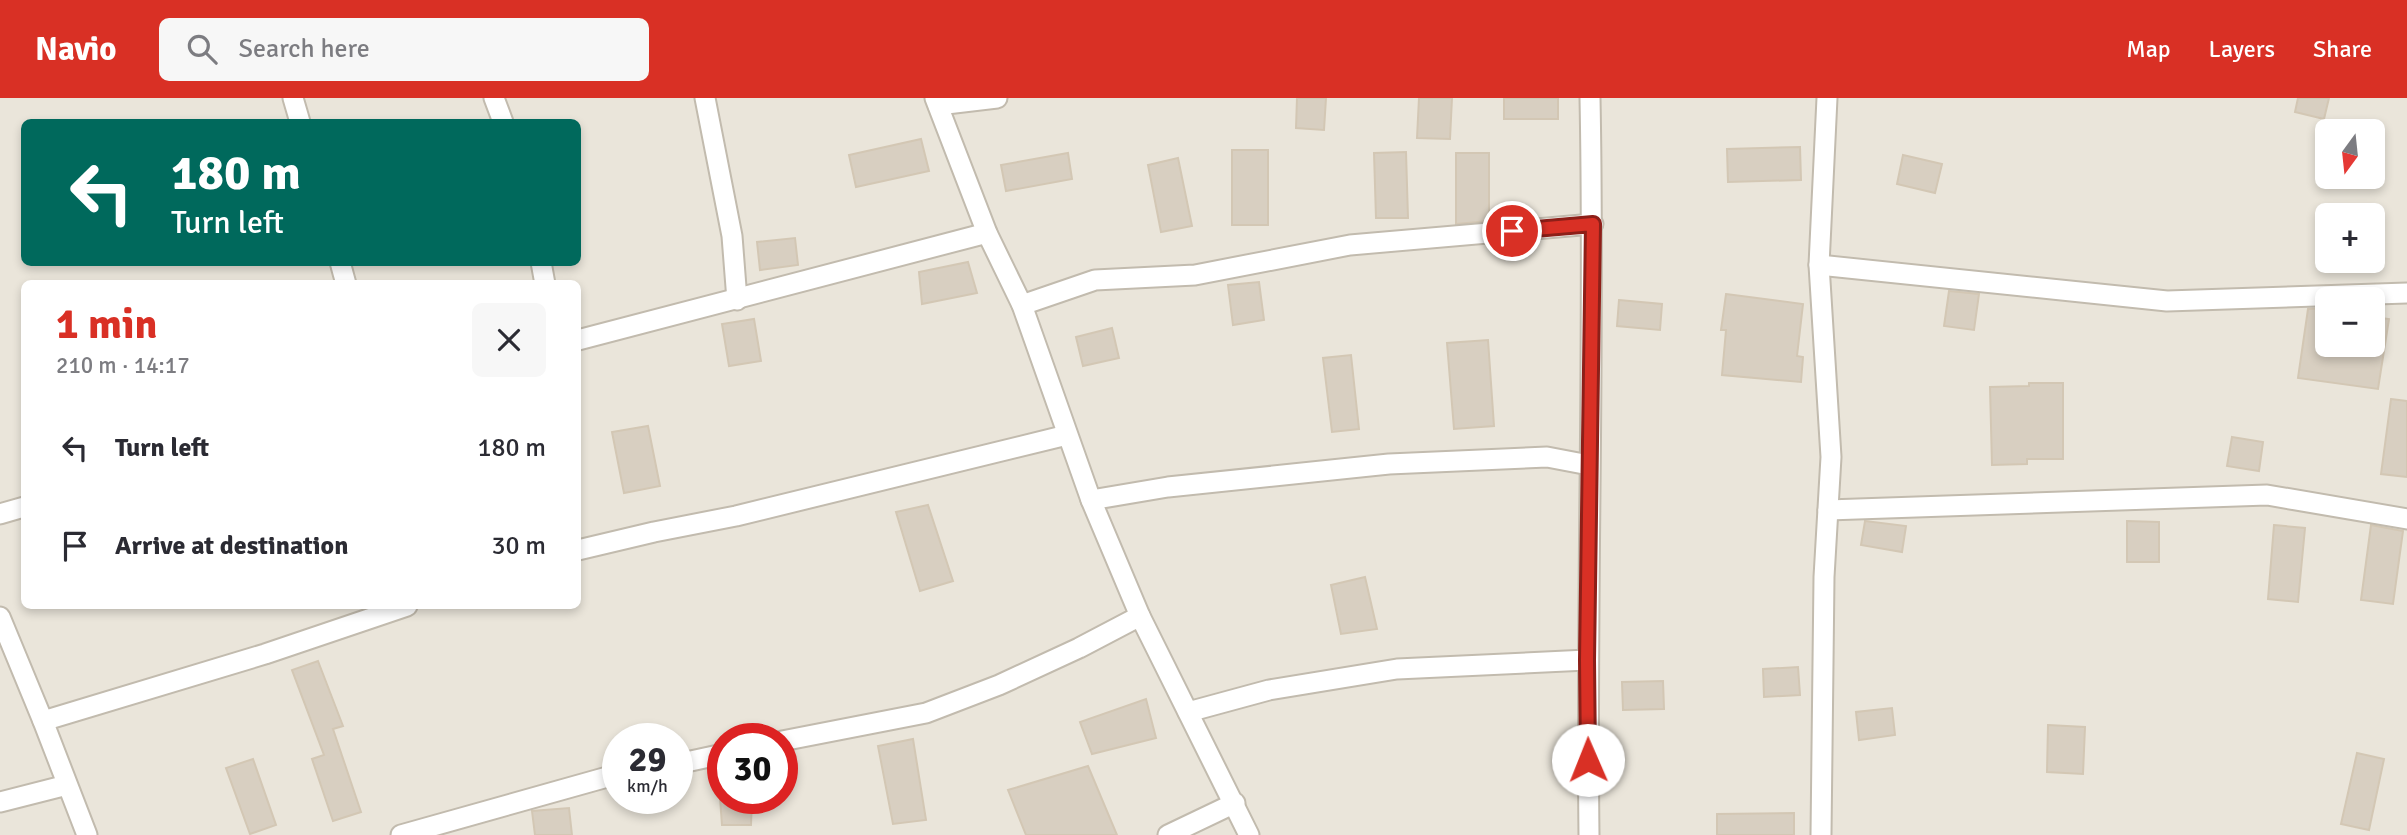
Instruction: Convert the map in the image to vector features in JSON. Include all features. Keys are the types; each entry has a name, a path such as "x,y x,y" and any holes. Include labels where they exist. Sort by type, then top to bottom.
{"street":[{"path":"293,98 299,119"},
{"path":"494,98 502,119"},
{"path":"705,98 733,236 737,300"},
{"path":"997,98 937,101 987,233 1022,305 1091,500 1140,616 1250,835"},
{"path":"1589,835 1587,660 1593,224 1590,98"},
{"path":"1821,835 1824,577 1831,457 1819,265 1827,98"},
{"path":"1022,305 1095,280 1195,275 1350,245 1593,224"},
{"path":"581,339 987,233"},
{"path":"1819,265 2168,301 2407,293"},
{"path":"581,549 736,516 1067,435"},
{"path":"1091,500 1168,487 1389,464 1547,457 1589,465"},
{"path":"1828,510 2267,495 2407,519"},
{"path":"0,514 21,507"},
{"path":"43,721 398,609"},
{"path":"798,738 926,713 1010,680 1140,616"},
{"path":"0,617 87,835"},
{"path":"1188,712 1269,690 1398,669 1587,660"},
{"path":"401,835 602,778"},
{"path":"0,802 66,785"},
{"path":"1168,835 1235,803"}],"shaded area":[{"path":"0,98 2407,98 2407,835 0,835"}],"building":[{"path":"1297,98 1326,98 1324,130 1296,128"},
{"path":"1419,98 1452,98 1450,139 1417,138"},
{"path":"1504,98 1558,98 1558,119 1504,119"},
{"path":"2298,98 2329,98 2324,119 2295,112"},
{"path":"921,139 929,171 856,187 849,155"},
{"path":"1800,147 1801,180 1728,182 1727,149"},
{"path":"1232,150 1268,150 1268,225 1232,225"},
{"path":"1406,152 1408,218 1376,218 1374,153"},
{"path":"1068,153 1072,179 1006,191 1001,165"},
{"path":"1456,153 1489,153 1489,221 1456,224"},
{"path":"1903,155 1942,164 1935,193 1897,184"},
{"path":"1178,158 1192,226 1161,232 1148,165"},
{"path":"795,238 798,265 760,270 757,242"},
{"path":"968,262 977,293 922,304 919,272"},
{"path":"1259,282 1264,320 1233,325 1228,285"},
{"path":"1949,291 1979,294 1974,330 1944,326"},
{"path":"1726,294 1803,304 1797,356 1803,357 1801,382 1722,375 1726,330 1721,330"},
{"path":"1619,300 1662,304 1660,330 1617,326"},
{"path":"2308,309 2315,309 2315,357 2383,357 2378,389 2298,378"},
{"path":"2385,318 2389,319 2385,344"},
{"path":"754,319 761,361 729,366 722,324"},
{"path":"1112,328 1119,358 1083,366 1076,337"},
{"path":"1488,340 1494,426 1454,429 1447,343"},
{"path":"1351,355 1359,429 1332,432 1323,358"},
{"path":"2029,383 2063,383 2063,459 2027,459 2027,464 1992,465 1990,387 2029,386"},
{"path":"2391,399 2407,401 2407,477 2381,474"},
{"path":"648,426 660,486 624,493 612,432"},
{"path":"2232,437 2263,442 2259,471 2227,466"},
{"path":"928,505 953,581 920,591 896,512"},
{"path":"1865,521 1906,526 1902,552 1861,545"},
{"path":"2127,521 2159,522 2159,562 2127,562"},
{"path":"2274,525 2305,528 2298,602 2268,599"},
{"path":"2371,525 2403,531 2393,604 2361,600"},
{"path":"1365,577 1377,629 1341,634 1331,585"},
{"path":"318,661 343,726 333,729 361,812 333,821 312,759 324,755 292,670"},
{"path":"1798,667 1800,695 1764,697 1763,669"},
{"path":"1663,681 1664,709 1623,710 1622,682"},
{"path":"1146,699 1156,738 1092,754 1080,722"},
{"path":"1892,708 1895,735 1859,740 1856,712"},
{"path":"2048,725 2085,727 2083,774 2047,772"},
{"path":"913,739 926,820 893,824 878,746"},
{"path":"2357,753 2384,759 2369,830 2341,824"},
{"path":"253,759 276,825 250,834 226,768"},
{"path":"1088,766 1117,835 1026,835 1008,790"},
{"path":"569,808 572,835 535,835 532,811"},
{"path":"1794,813 1794,835 1717,835 1717,814"},
{"path":"721,814 751,814 751,825 722,825"}],"route":[{"path":"1512,231 1593,224 1588,760"}]}
